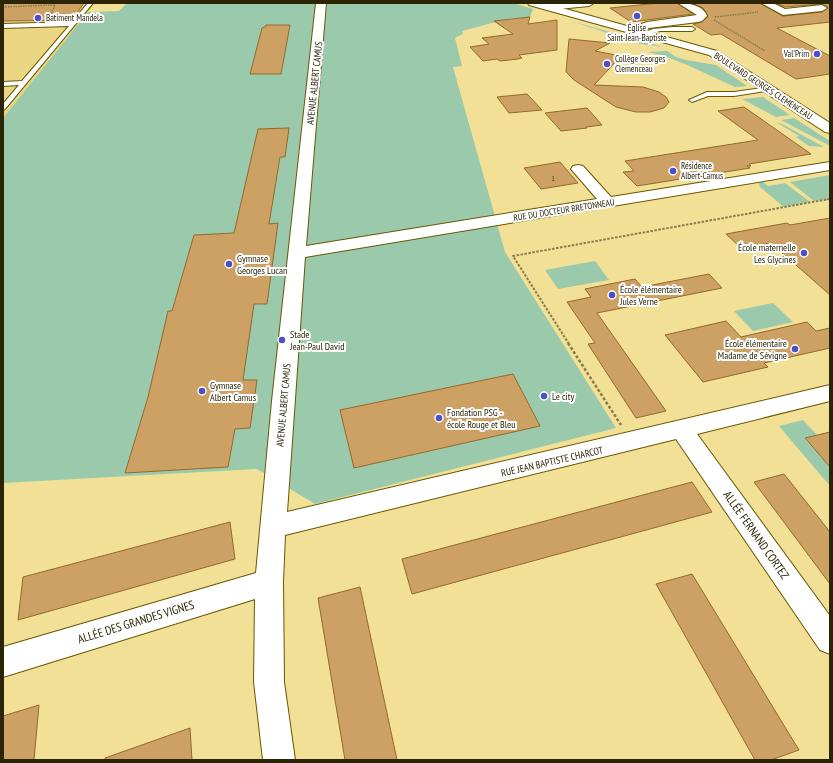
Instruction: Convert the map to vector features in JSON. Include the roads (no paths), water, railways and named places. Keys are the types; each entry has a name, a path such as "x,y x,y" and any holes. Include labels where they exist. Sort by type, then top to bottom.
{"main road":[{"name":"BOULEVARD GEORGES CLEMENCEAU","path":"533,3 713,53 830,129"}],"street":[{"path":"548,7 589,3"},
{"path":"637,32 640,26 705,17 701,13 683,3"},
{"path":"766,3 783,12 826,10"},
{"path":"812,3 826,10"},
{"name":"AVENUE ALBERT CAMUS","path":"279,760 270,682 269,582 297,253 321,5"},
{"name":"RUE DU DOCTEUR BRETONNEAU","path":"297,253 830,166"},
{"path":"578,169 608,202"},
{"name":"RUE JEAN BAPTISTE CHARCOT","path":"273,527 682,430 830,393"},
{"name":"ALLÉE FERNAND CORTEZ","path":"682,430 830,640"},
{"name":"ALLÉE DES GRANDES VIGNES","path":"3,662 269,582"}],"lane":[{"path":"3,108 92,3"},
{"path":"3,26 74,24"},
{"path":"637,32 692,29"},
{"path":"3,84 25,83"},
{"path":"692,100 707,94 734,94 769,89"}],"place":[{"name":"Église Saint-Jean-Baptiste","path":"637,16"},
{"name":"Batiment Mandela","path":"38,18"},
{"name":"Val'Prim","path":"817,54"},
{"name":"Collège Georges Clemenceau","path":"607,64"},
{"name":"Résidence Albert-Camus","path":"673,171"},
{"name":"École maternelle Les Glycines","path":"804,253"},
{"name":"Gymnase Georges Lucan","path":"229,264"},
{"name":"École élémentaire Jules Verne","path":"612,295"},
{"name":"Stade Jean-Paul David","path":"282,340"},
{"name":"École élémentaire Madame de Sévigne","path":"795,349"},
{"name":"Gymnase Albert Camus","path":"202,391"},
{"name":"Le city","path":"544,396"},
{"name":"Fondation PSG - école Rouge et Bleu","path":"439,418"}]}
